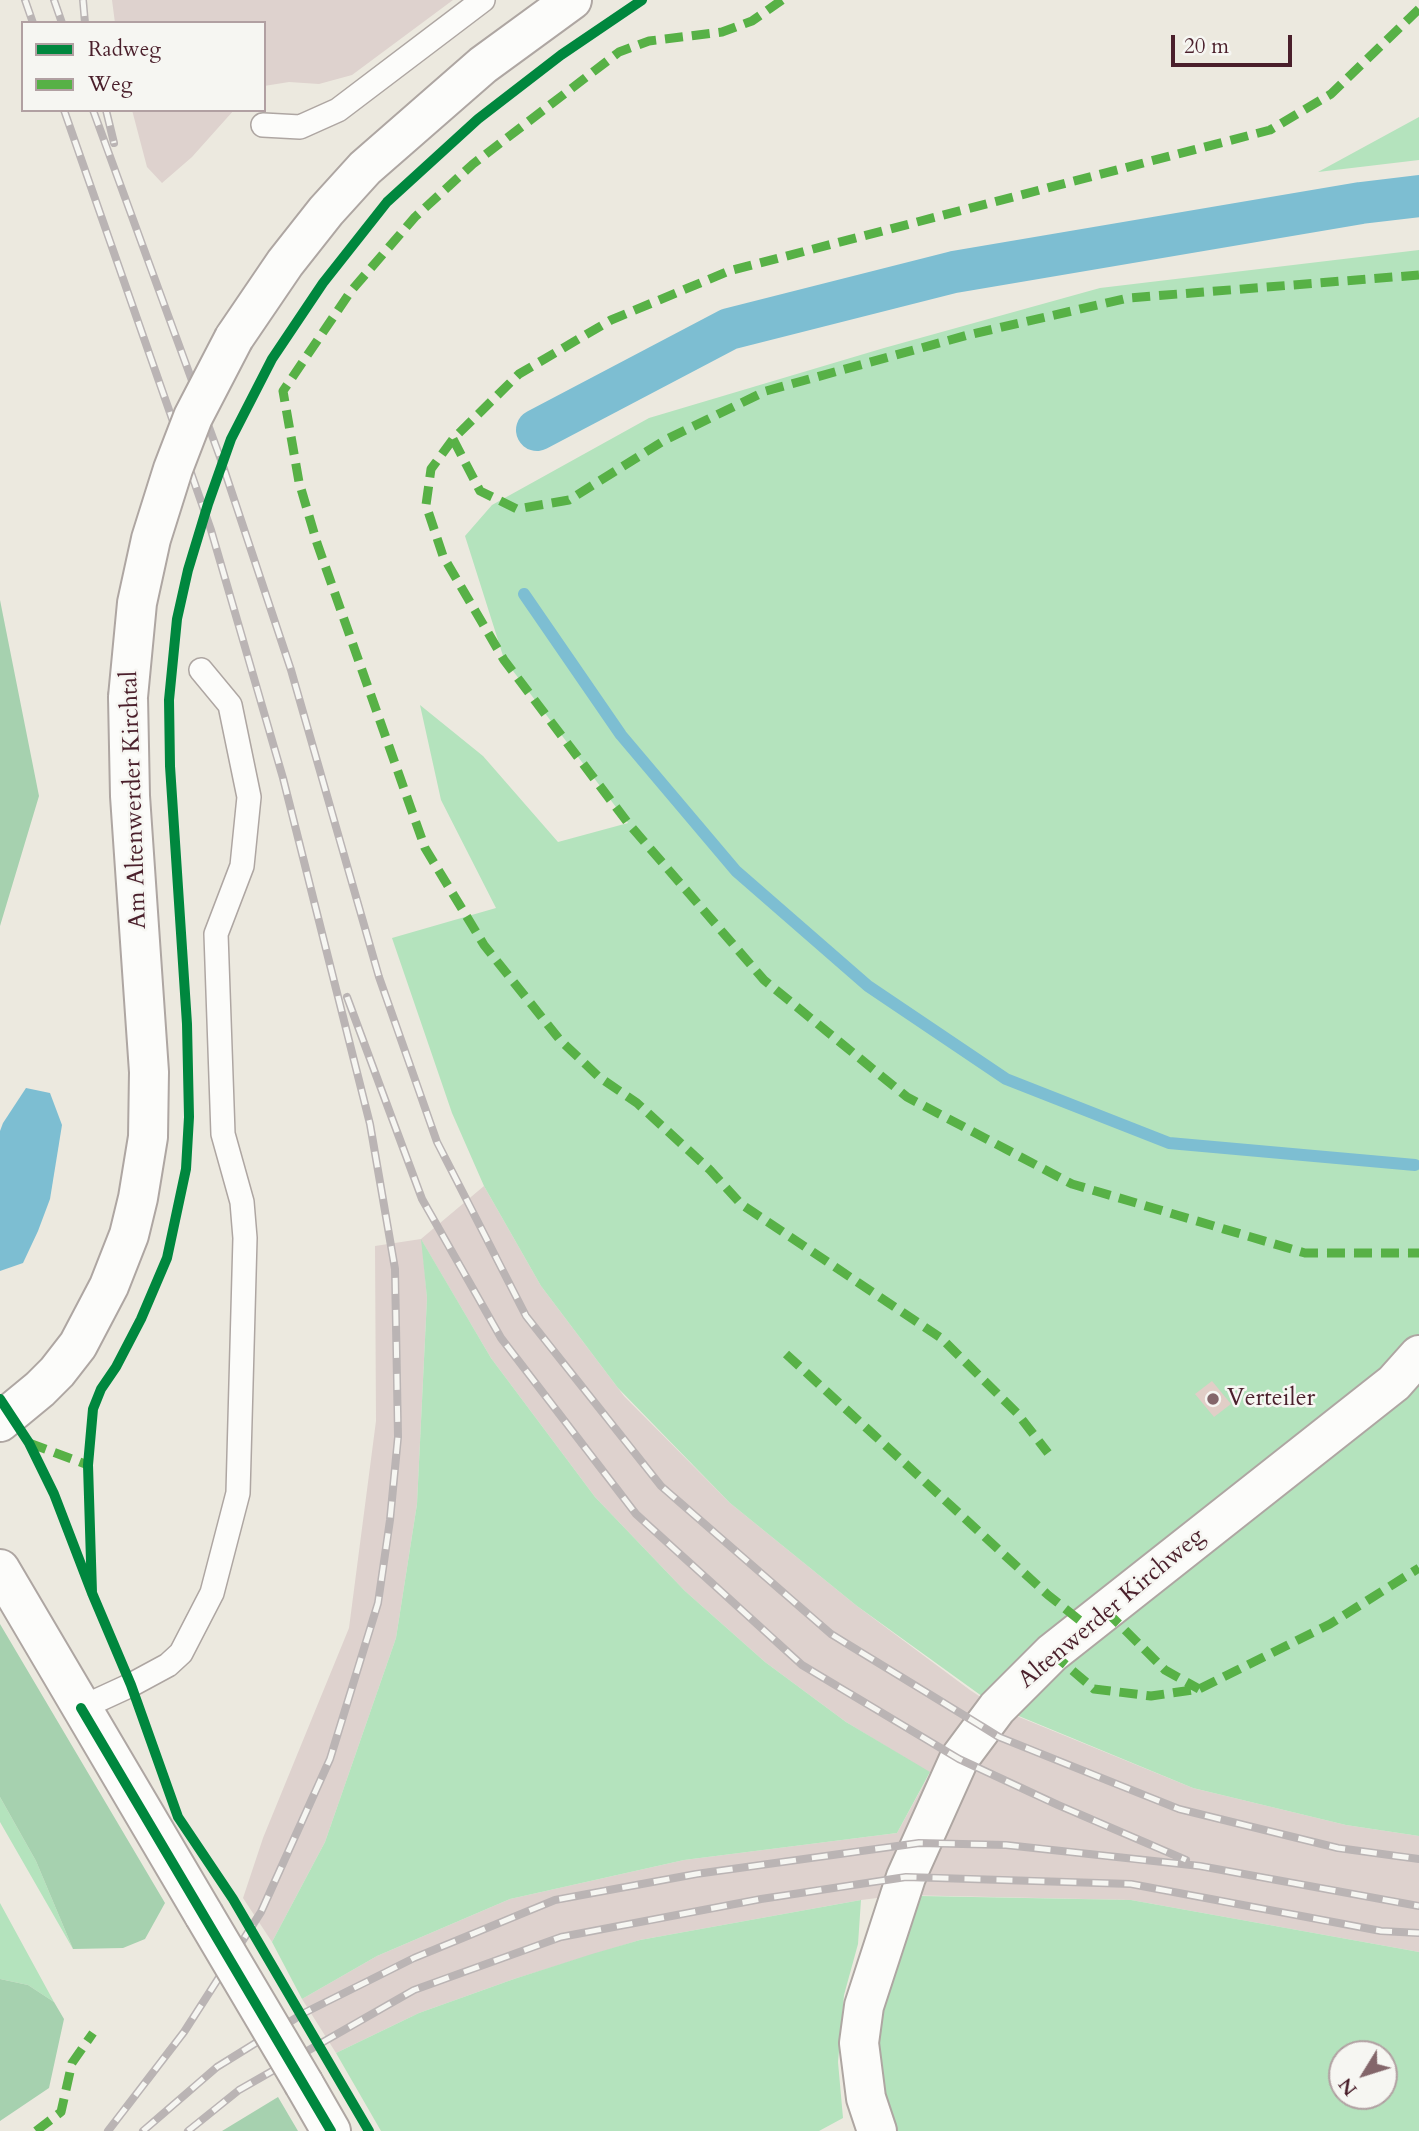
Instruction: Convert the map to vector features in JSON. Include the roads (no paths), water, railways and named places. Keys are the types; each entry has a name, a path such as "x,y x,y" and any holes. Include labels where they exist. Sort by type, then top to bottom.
{"street":[{"name":"Am Altenwerder Kirchtal","path":"0,1422 40,1390 78,1345 109,1286 129,1235 138,1198 148,1137 149,1072 130,796 128,697 137,603 151,539 173,469 193,418 234,338 285,263 326,211 365,168 483,65 572,0"},
{"name":"Altenwerder Kirchweg","path":"877,2131 866,2098 859,2043 864,2006 905,1877 959,1759 997,1707 1052,1653 1394,1383 1419,1355"},
{"path":"0,1569 331,2131"}],"lane":[{"path":"263,125 300,127 338,110 483,0"},
{"path":"80,1707 131,1685 168,1665 181,1653 212,1593 238,1493 246,1238 242,1202 223,1134 216,934 242,866 249,797 230,705 201,670"}],"water":[{"path":"26,1088 50,1093 62,1125 50,1199 38,1231 23,1263 0,1271 0,1131"}],"waterway":[{"path":"537,430 729,329 954,272 1361,203 1419,196"},
{"path":"524,594 621,735 736,871 868,986 1006,1079 1169,1143 1415,1165"}],"railway":[{"path":"25,0 32,21"},
{"path":"54,0 61,21"},
{"path":"83,0 85,21"},
{"path":"65,112 211,530 283,778 370,1124 395,1269 398,1437 390,1520 378,1603 330,1759 261,1912 184,2032 108,2131"},
{"path":"94,112 221,460 291,670 379,977 437,1142 526,1316 661,1486 831,1634 999,1737 1179,1809 1338,1848 1419,1859"},
{"path":"106,112 114,143"},
{"path":"347,997 422,1199 501,1338 636,1514 802,1665 959,1759 1186,1860"},
{"path":"143,2131 217,2067 304,2013 414,1958 555,1900 696,1874 919,1843 1006,1845 1200,1866 1419,1906"},
{"path":"188,2131 239,2090 414,1990 561,1937 761,1899 906,1877 1131,1884 1381,1931 1419,1933"}],"place":[{"name":"Verteiler","path":"1213,1399"}]}
